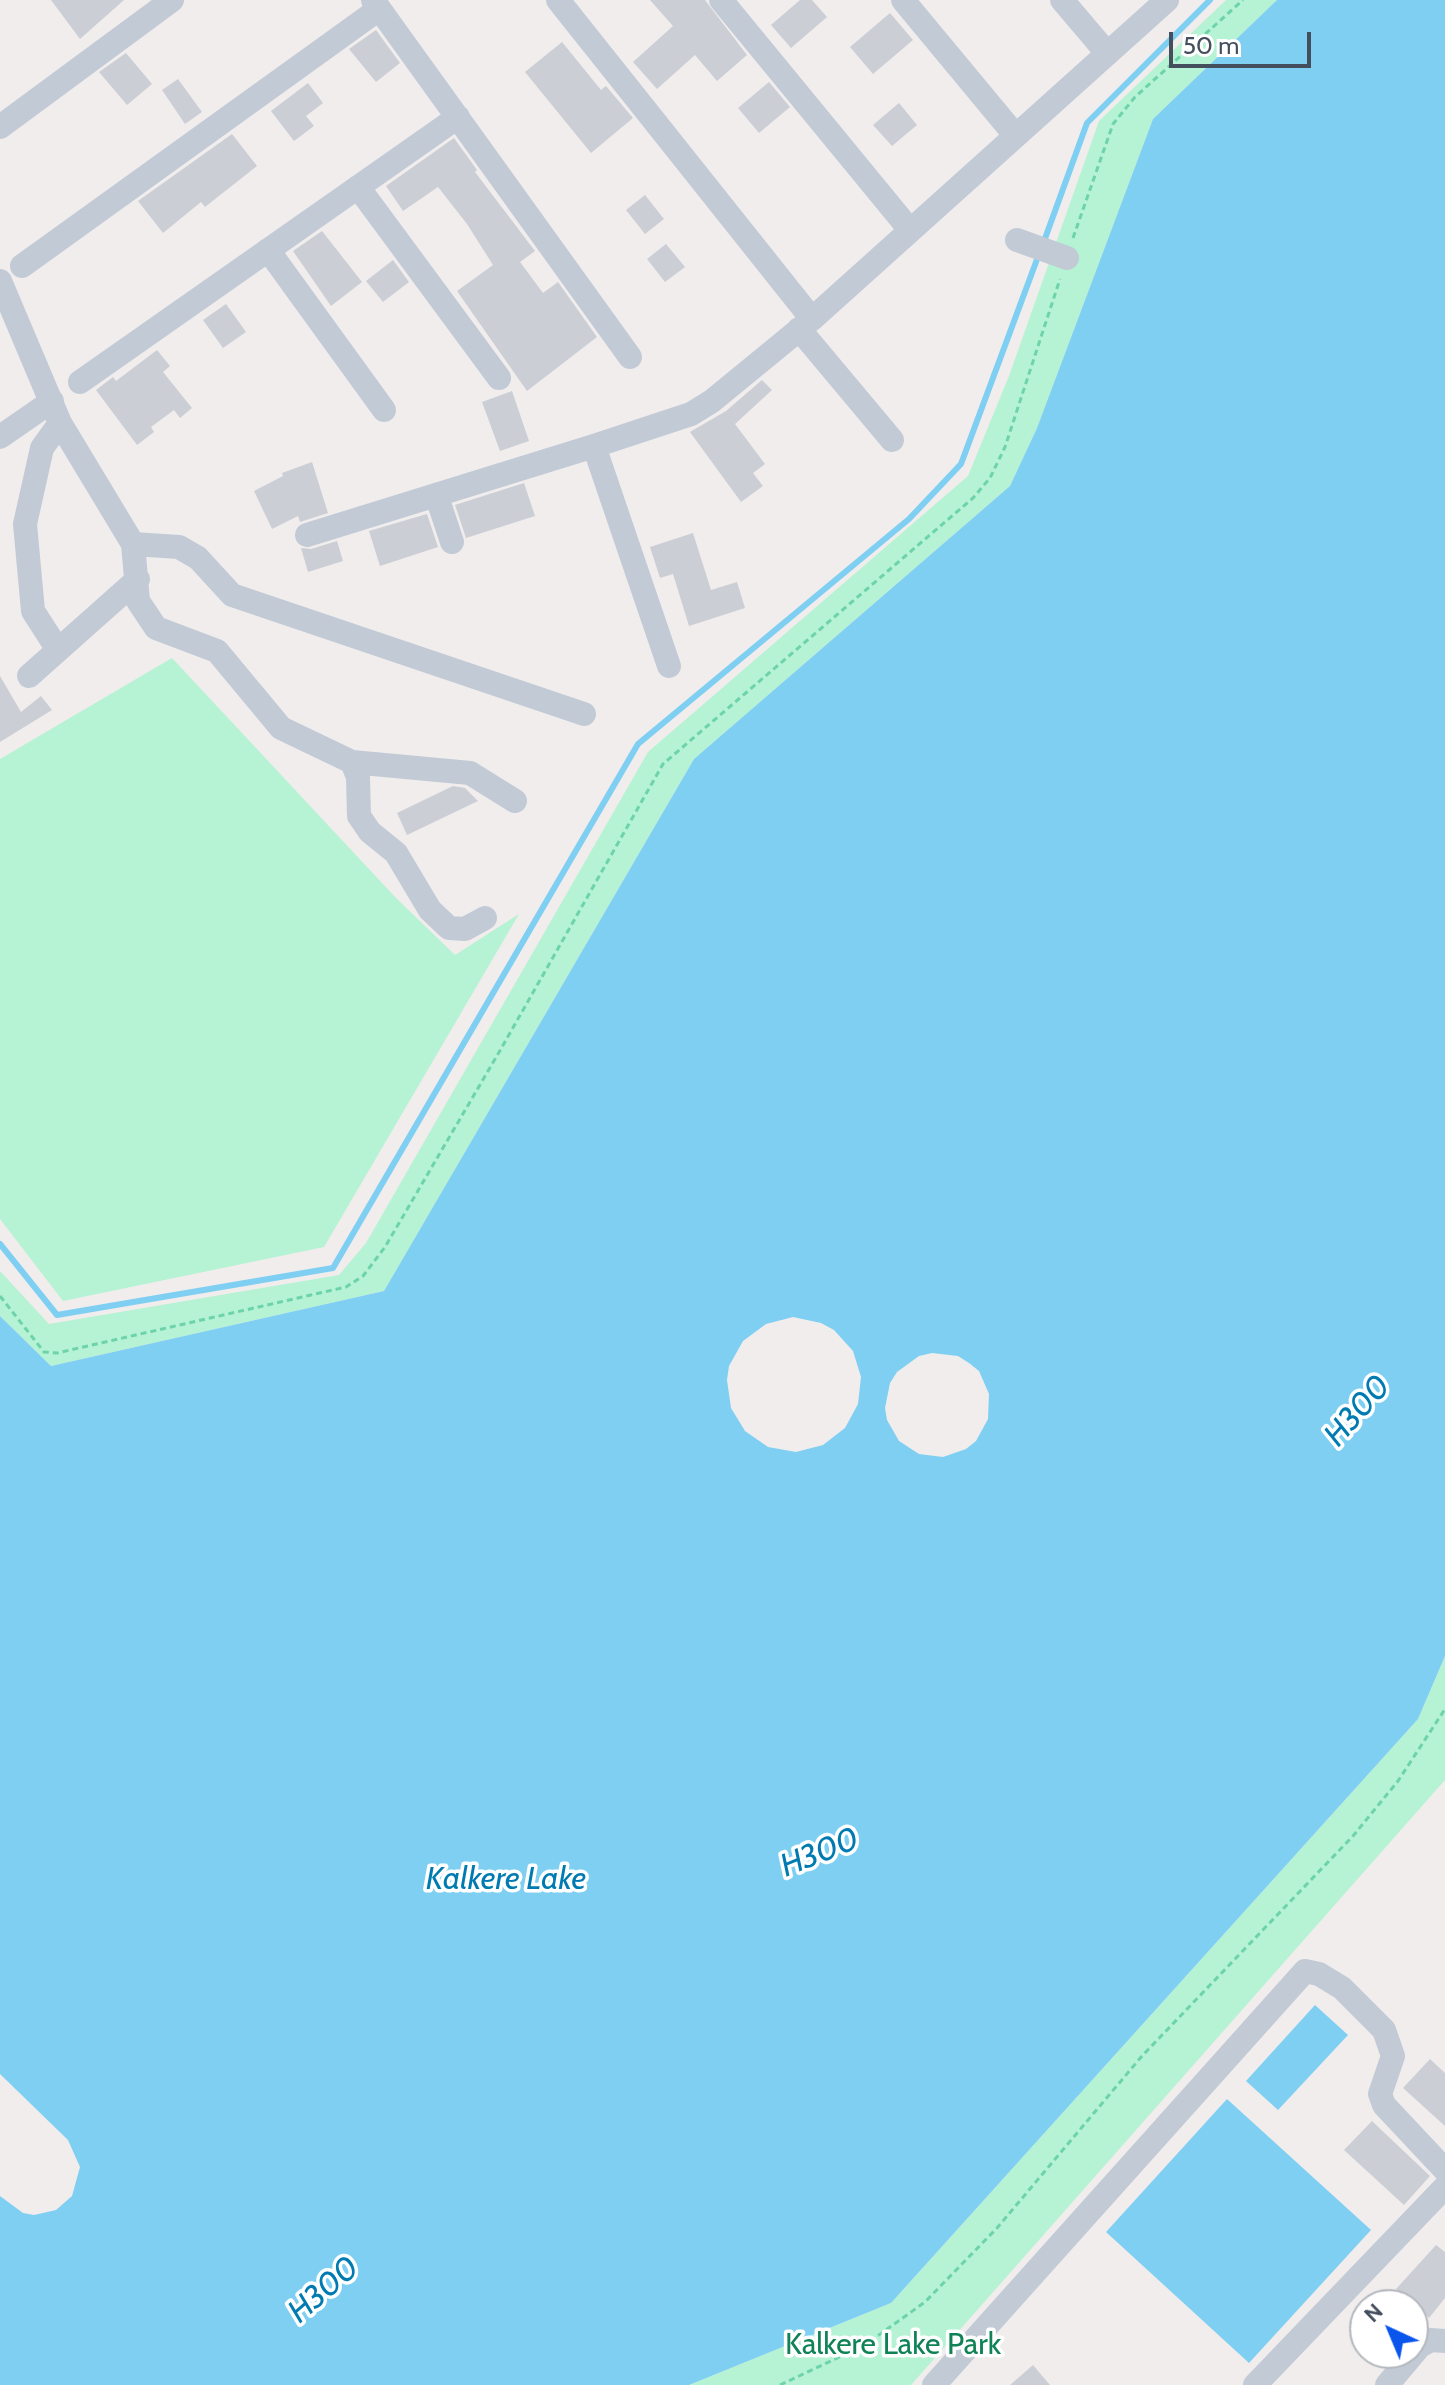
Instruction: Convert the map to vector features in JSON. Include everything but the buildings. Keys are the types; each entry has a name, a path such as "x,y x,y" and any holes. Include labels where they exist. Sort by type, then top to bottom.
{"street":[{"path":"0,127 172,0"},
{"path":"558,0 892,440"},
{"path":"721,0 910,230"},
{"path":"903,0 1015,135"},
{"path":"1062,0 1107,53"},
{"path":"307,535 437,497 691,414 712,401 805,324 1167,0"},
{"path":"22,266 376,4 630,357"},
{"path":"80,382 458,117"},
{"path":"358,187 499,378"},
{"path":"268,250 384,410"},
{"path":"0,281 56,412 133,544 138,601 156,628 217,651 281,728 352,762 470,773 515,801"},
{"path":"0,437 56,412"},
{"path":"56,412 42,448 25,524 29,596 33,611 58,650"},
{"path":"594,446 669,666"},
{"path":"437,497 452,542"},
{"path":"133,544 179,547 198,558 232,595 584,714"},
{"path":"29,676 138,579"},
{"path":"352,762 358,777 359,816 370,832 396,853 430,910 449,928 465,929 485,918"},
{"path":"934,2385 1305,1971 1319,1974 1342,1988 1384,2030 1393,2056 1380,2094 1384,2105 1445,2170"},
{"path":"1255,2385 1445,2187"},
{"path":"1387,2385 1420,2346 1431,2340 1445,2341"}],"path":[{"path":"0,1296 44,1352 57,1353 346,1287 363,1276 376,1261 498,1054 663,764 973,498 990,478 1005,447 1041,248 1113,124 1135,97 1243,0"},
{"path":"780,2385 865,2345 925,2302 997,2228 1142,2056 1353,1836 1398,1781 1445,1709"}],"green space":[{"path":"1226,0 1277,0 1153,119 1037,428 1010,486 694,759 384,1291 51,1366 0,1316 0,1271 49,1324 339,1275 366,1243 648,752 968,476 1009,376 1099,121"},
{"path":"172,658 396,898 455,955 519,914 324,1247 63,1301 0,1219 0,759"},
{"name":"Kalkere Lake Park","path":"1445,1656 1445,1780 911,2385 689,2385 891,2303 1418,1719"}],"water":[{"name":"Kalkere Lake","path":"1277,0 1445,0 1445,1656 1418,1719 891,2303 689,2385 0,2385 0,2196 23,2213 34,2215 56,2210 72,2196 80,2167 68,2140 0,2074 0,1316 51,1366 384,1291 694,759 1010,486 1037,428 1153,119","holes":["793,1317 821,1323 834,1330 853,1351 861,1377 858,1404 845,1428 823,1445 796,1452 768,1447 745,1431 731,1408 727,1380 729,1366 743,1341 766,1324","932,1353 958,1356 969,1363 979,1371 989,1394 988,1419 976,1441 966,1449 943,1457 919,1454 899,1441 887,1420 885,1408 890,1383 897,1372 919,1356"]},
{"path":"1315,2005 1348,2035 1278,2110 1246,2081"},
{"path":"1227,2099 1371,2230 1249,2363 1106,2232"}],"waterway":[{"path":"1043,244 1087,123 1210,0"},
{"path":"0,1244 57,1315 333,1268 638,744 909,519 961,464 1039,254"}],"water label":[{"name":"H300","path":"1358,1411"},
{"name":"H300","path":"820,1853"},
{"name":"H300","path":"324,2290"}]}
